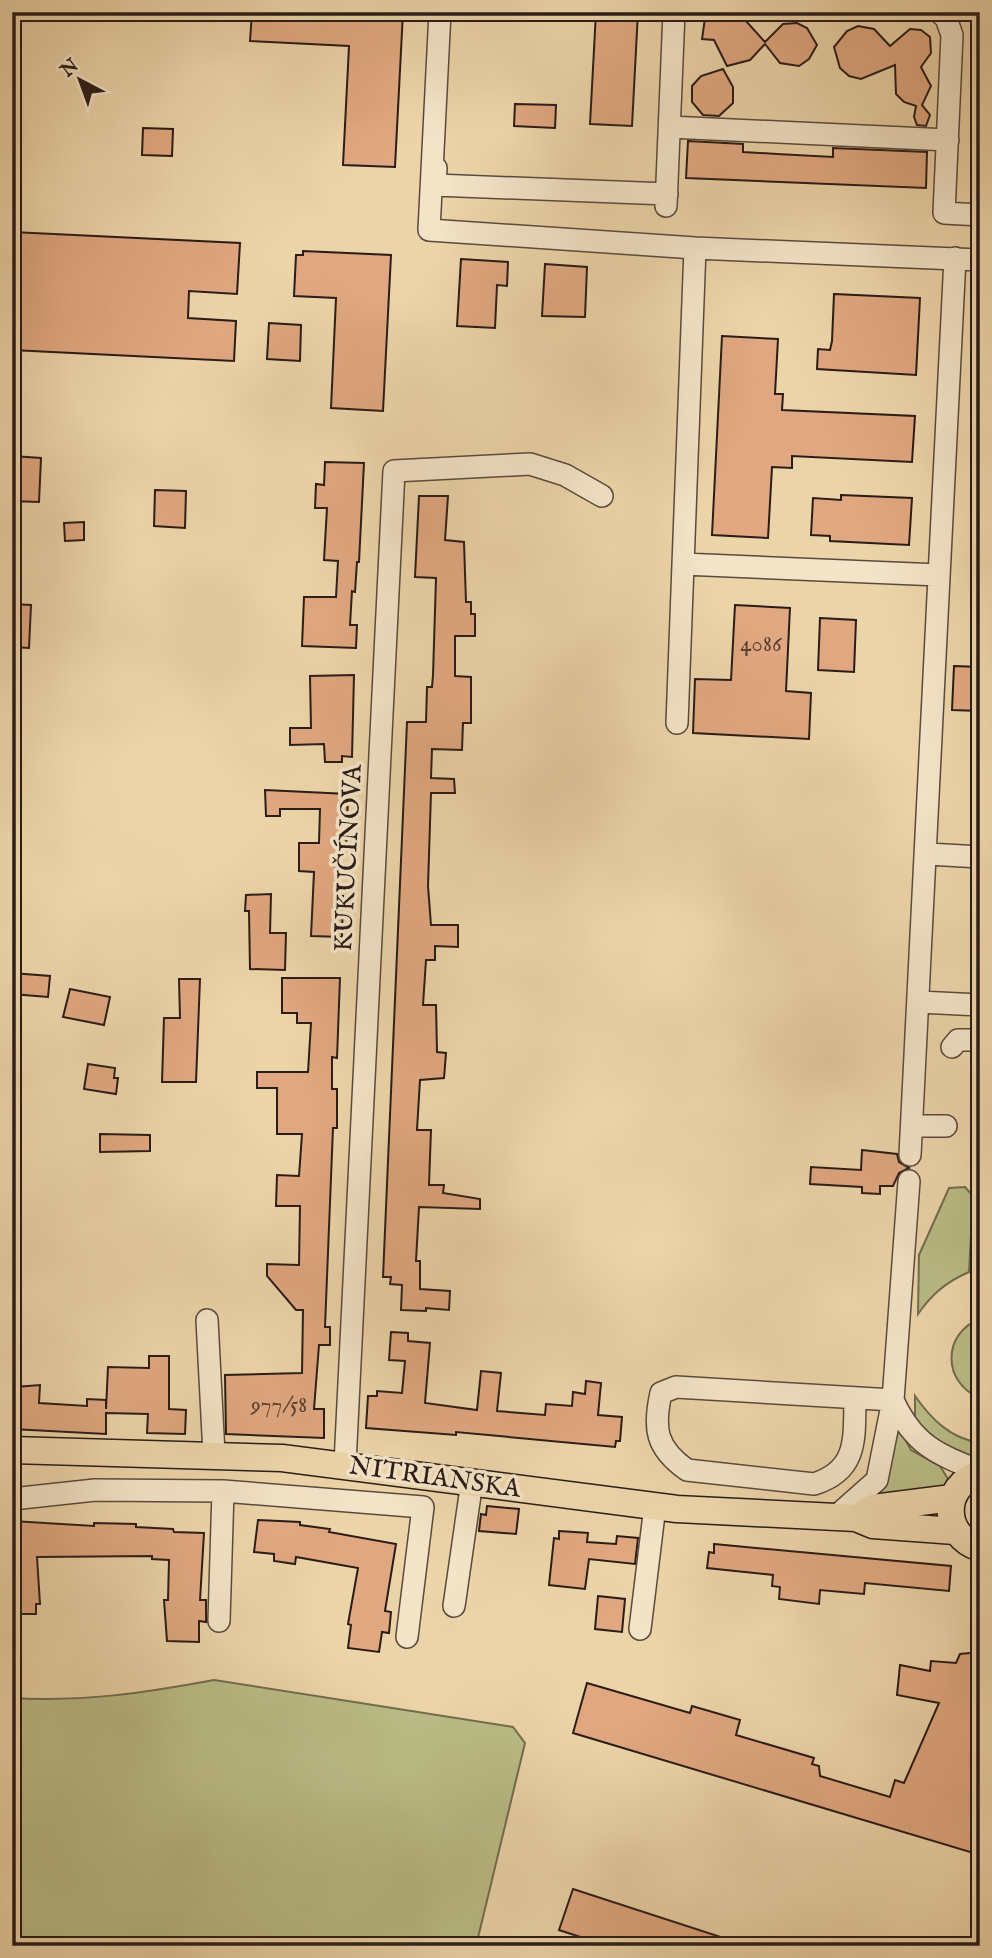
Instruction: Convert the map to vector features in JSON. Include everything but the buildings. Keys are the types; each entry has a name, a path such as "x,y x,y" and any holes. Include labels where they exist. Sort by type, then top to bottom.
{"main road":[{"name":"NITRIANSKA","path":"12,1450 214,1454 345,1464 655,1506 844,1519 971,1545"},
{"name":"NITRIANSKA","path":"844,1519 873,1508 968,1482"},
{"name":"NITRIANSKA","path":"968,1482 950,1509 971,1545"}],"street":[{"path":"440,12 435,185 666,200 674,12"},
{"path":"440,12 429,230 695,248 980,260"},
{"path":"944,14 953,35 944,213 980,215"},
{"path":"670,127 948,140"},
{"path":"677,723 695,248"},
{"path":"910,1155 928,854 955,258"},
{"name":"KUKUČÍNOVA","path":"345,1464 394,471 530,464 565,475 602,496"},
{"path":"683,564 939,575"},
{"path":"928,854 980,857"},
{"path":"919,1002 980,1005"},
{"path":"952,1047 958,1040 980,1040"},
{"path":"912,1126 946,1126"},
{"path":"844,1519 877,1480 893,1400 909,1181"},
{"path":"207,1320 214,1454"},
{"path":"855,1398 854,1438 846,1466 829,1479 814,1484 687,1470 670,1458 659,1440 661,1393 676,1388 893,1400"},
{"path":"893,1400 910,1432 929,1449 948,1459 968,1482"},
{"path":"454,1606 472,1481"},
{"name":"NITRIANSKA","path":"12,1499 95,1490 223,1491 423,1507 407,1637"},
{"path":"219,1621 223,1491"},
{"path":"640,1629 655,1506"}],"green space":[{"path":"965,1187 973,1196 969,1272 940,1289 918,1314 919,1255 949,1188"},
{"path":"980,1319 980,1398 968,1391 959,1381 953,1370 952,1358 953,1346 959,1335"},
{"path":"915,1396 943,1427 969,1441 980,1443 980,1460 931,1439 915,1424"},
{"path":"894,1419 911,1450 940,1466 948,1479 943,1489 874,1503"},
{"path":"214,1680 513,1727 525,1743 476,1946 12,1946 12,1698 64,1699 114,1695"}]}
